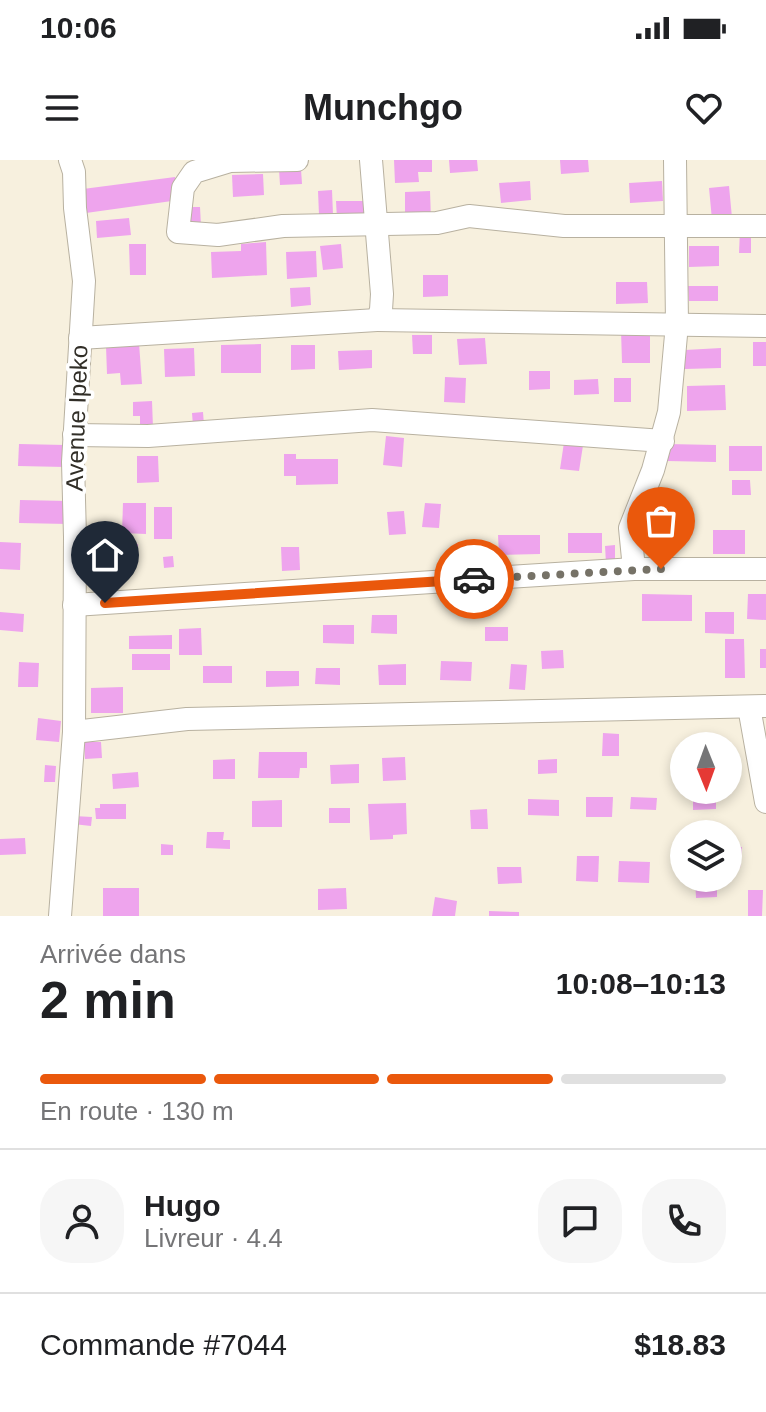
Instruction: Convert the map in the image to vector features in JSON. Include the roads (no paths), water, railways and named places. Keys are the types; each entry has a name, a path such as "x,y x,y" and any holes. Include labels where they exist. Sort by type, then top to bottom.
{"street":[{"name":"Avenue Ipeko","path":"60,916 74,732 74,435 84,281 74,172 70,160"},
{"path":"297,160 230,161 194,172 183,188 178,232 218,235 283,226 437,223 469,216 617,228 766,226"},
{"path":"371,160 382,294 377,320"},
{"path":"634,569 630,528 663,441 669,412 677,324 675,160"},
{"path":"80,338 377,320 766,326"},
{"path":"74,435 148,436 372,420 663,441"},
{"path":"74,605 634,569 766,569"},
{"path":"74,732 187,719 758,706 766,802"}]}
